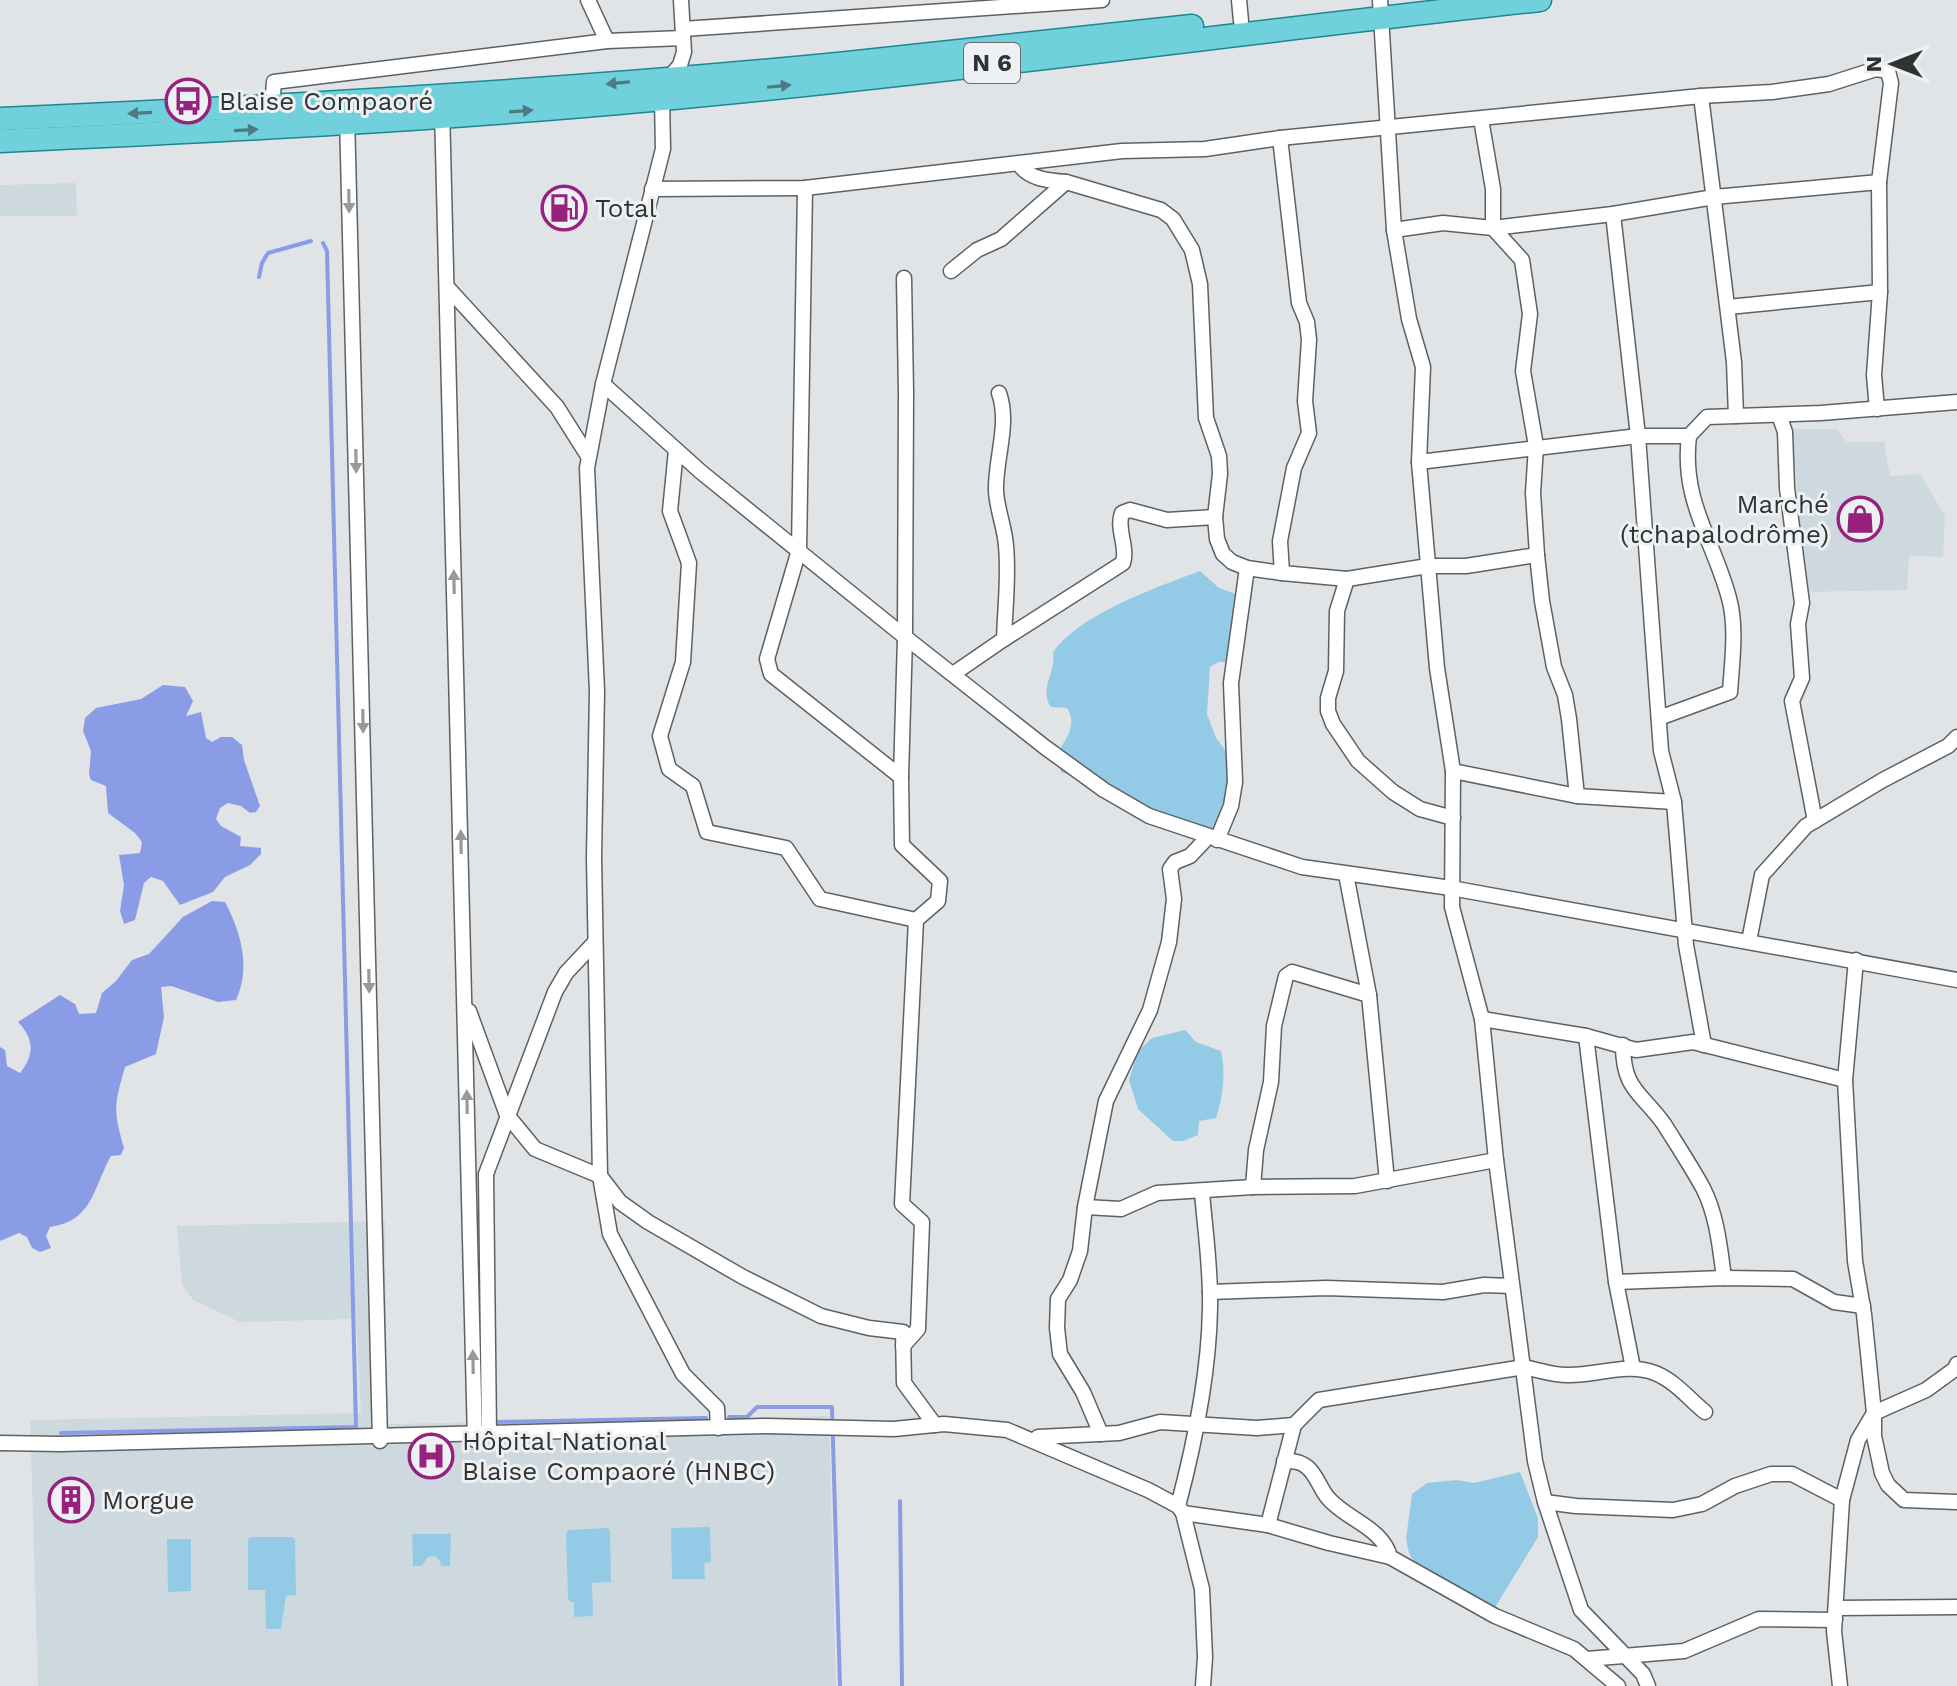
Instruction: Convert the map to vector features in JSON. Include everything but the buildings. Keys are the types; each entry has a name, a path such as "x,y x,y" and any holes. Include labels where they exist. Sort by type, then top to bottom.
{"main road":[{"name":"N 6","path":"0,141 347,113 662,99 1049,58 1448,0"},
{"name":"N 6","path":"442,107 670,77 837,64 1240,11 1540,0"},
{"name":"N 6","path":"0,119 272,107 347,113"}],"street":[{"path":"588,0 607,41"},
{"path":"681,0 684,52 662,99 663,149 603,384 588,456 597,691 595,942 600,1176 610,1234 683,1374 717,1408 718,1428"},
{"path":"272,107 274,82 607,41 1102,0"},
{"path":"1381,8 1394,230 1409,319 1423,367 1419,462 1437,668 1453,771 1451,888 1456,927 1482,1019 1496,1160 1535,1461 1545,1502 1581,1610 1643,1674 1648,1686"},
{"path":"652,189 805,188 1122,151 1205,149 1280,138 1701,96 1772,92 1829,84 1876,69 1888,71 1891,83 1879,182 1880,292 1874,375 1877,409"},
{"path":"1701,96 1728,307 1736,416"},
{"path":"442,107 479,1436"},
{"path":"347,113 380,1438"},
{"path":"1481,119 1493,189 1493,228 1522,260 1530,314 1523,371 1536,446 1533,493 1537,555 1554,667 1567,707 1577,796"},
{"path":"1280,138 1299,303 1307,322 1309,340 1305,401 1309,433 1294,468 1280,541 1282,573"},
{"path":"1019,164 1022,170 1052,182 1066,182 1161,210 1173,219 1192,250 1200,284 1206,418 1219,456 1215,517 1217,539 1223,554 1232,562 1247,568 1347,579 1428,566 1466,566 1537,555"},
{"path":"951,271 977,250 1001,239 1066,182"},
{"path":"1394,230 1443,223 1493,228 1613,214 1714,197 1879,182"},
{"path":"805,188 799,550 767,659 771,674 901,777"},
{"path":"1613,214 1638,436 1661,751 1674,802 1685,930 1704,1045"},
{"path":"903,1346 918,1329 922,1237 922,1222 902,1204 916,920 938,901 940,881 902,845 904,278"},
{"path":"447,287 534,379 557,407 588,456"},
{"path":"1728,307 1880,292"},
{"path":"603,384 676,450 905,637 1104,790 1149,816 1302,867 1451,888 1957,980"},
{"path":"999,393 1002,430 996,491 1008,567 1004,639"},
{"path":"1659,718 1730,692 1733,651 1730,601 1696,513 1685,463 1689,436 1707,417 1957,402"},
{"path":"1779,415 1785,432 1787,488 1802,603 1798,624 1802,678 1792,701 1815,821"},
{"path":"1419,462 1638,436 1689,436"},
{"path":"676,450 670,511 689,563 683,662 660,736 669,769 693,786 707,832 786,848 820,899 916,920"},
{"path":"953,674 1123,563 1126,553 1119,520 1122,513 1130,510 1167,520 1215,517"},
{"path":"1101,1434 1083,1392 1060,1354 1058,1299 1070,1280 1080,1251 1085,1207 1106,1101 1150,1010 1169,942 1174,899 1170,869 1175,862 1190,856 1212,839 1231,806 1235,782 1231,683 1247,568"},
{"path":"1347,579 1337,611 1336,671 1328,698 1328,711 1333,724 1358,761 1393,792 1420,809 1453,818"},
{"path":"1749,941 1762,875 1806,826 1948,746 1957,737"},
{"path":"1453,771 1577,796 1674,802"},
{"path":"1346,874 1369,995 1387,1181"},
{"path":"479,1436 486,1174 555,992 566,973 595,942"},
{"path":"1856,960 1845,1080 1855,1261 1863,1306 1874,1436 1882,1473 1888,1485 1904,1500 1957,1502"},
{"path":"1253,1187 1256,1150 1271,1082 1274,1026 1286,976 1292,972 1369,995"},
{"path":"465,999 507,1115 535,1149 600,1176 620,1202 648,1222 743,1277 821,1316 869,1328 903,1332 904,1383 935,1425"},
{"path":"1482,1019 1586,1036 1646,1050 1682,1041 1845,1080"},
{"path":"1586,1036 1616,1282 1633,1368"},
{"path":"1623,1045 1623,1067 1632,1088 1662,1122 1704,1190 1719,1237 1724,1278"},
{"path":"1085,1207 1121,1209 1157,1193 1253,1187 1355,1186 1496,1160"},
{"path":"1202,1192 1210,1292 1209,1345 1180,1510 1202,1589 1203,1686"},
{"path":"1616,1282 1793,1279 1834,1302 1863,1306"},
{"path":"1210,1292 1326,1288 1443,1292 1484,1285 1512,1286"},
{"path":"1268,1525 1294,1425 1319,1400 1524,1367 1549,1374 1570,1375 1633,1368 1657,1374 1680,1389 1705,1412"},
{"path":"1840,1686 1835,1614 1842,1500 1858,1440 1874,1413 1926,1390 1956,1367"},
{"path":"1526,1390 1549,1374"},
{"path":"1034,1440 1130,1431 1160,1422 1257,1428 1294,1425"},
{"path":"0,1443 479,1436 718,1428 894,1429 935,1425 1007,1430 1148,1490 1180,1510 1268,1525 1390,1557 1495,1616 1574,1649 1618,1686"},
{"path":"1284,1461 1295,1461 1308,1467 1325,1495 1340,1510 1382,1538 1390,1557"},
{"path":"1545,1502 1673,1510 1702,1504 1735,1486 1771,1474 1792,1474 1842,1500"},
{"path":"1587,1659 1684,1651 1759,1619 1957,1607 1957,1616"}],"shaded area":[{"path":"76,183 77,216 0,216 0,185"},
{"path":"1792,429 1836,429 1847,442 1884,442 1890,476 1920,474 1945,516 1943,557 1909,556 1907,590 1805,592"},
{"path":"1200,571 1219,588 1241,596 1228,662 1219,662 1210,667 1207,714 1216,738 1229,755 1230,777 1226,810 1216,831 1118,802 1099,780 1061,772 1056,755 1069,732 1070,714 1067,708 1051,707 1046,694 1053,652 1065,638 1120,603"},
{"path":"1185,1030 1196,1042 1221,1051 1223,1085 1216,1118 1199,1121 1198,1135 1173,1141 1138,1109 1129,1080 1138,1051 1152,1038"},
{"name":"Hôpital National Blaise Compaoré (HNBC)","path":"385,1221 387,1424 829,1416 836,1686 38,1686 30,1420 361,1413 356,1319 240,1322 193,1300 182,1285 177,1226"},
{"path":"1520,1472 1538,1518 1538,1537 1494,1609 1417,1568 1406,1539 1412,1494 1427,1483 1457,1480 1474,1483"},
{"path":"710,1527 711,1562 704,1563 705,1579 672,1579 671,1528"},
{"path":"608,1528 611,1582 592,1583 593,1616 574,1617 574,1602 568,1598 566,1533 569,1530"},
{"path":"412,1534 451,1534 450,1566 441,1566 435,1556 428,1557 422,1566 413,1566"},
{"path":"167,1539 191,1539 191,1591 168,1592"},
{"path":"248,1539 295,1539 296,1595 286,1596 281,1629 266,1629 265,1590 248,1590"}],"water":[{"path":"163,685 185,687 193,701 186,716 201,712 206,738 212,742 221,737 232,737 242,745 260,806 256,812 250,813 241,806 228,803 220,808 216,819 221,826 241,837 240,846 261,848 261,854 250,865 225,877 213,892 180,905 163,881 151,877 144,883 135,920 124,924 120,911 124,885 119,855 140,853 142,842 108,813 106,786 91,780 91,751 83,731 85,718 96,708 141,699"},
{"path":"212,901 225,902 239,937 243,975 236,1000 218,1002 171,986 161,987 164,1017 156,1054 125,1067 119,1091 116,1108 124,1148 121,1155 111,1156 83,1210 64,1224 50,1227 46,1236 51,1248 40,1252 32,1248 27,1237 19,1233 0,1241 0,1047 5,1050 7,1066 20,1073 31,1047 27,1034 18,1022 60,995 75,1004 79,1014 96,1013 102,993 132,960 149,954 183,917"}],"waterway":[{"path":"259,277 268,253 311,241"},
{"path":"61,1433 356,1427 327,251 323,243"},
{"path":"729,1417 747,1417 757,1407 832,1407 840,1686"},
{"path":"495,1422 706,1418"},
{"path":"900,1501 902,1686"}],"place":[{"name":"Blaise Compaoré","path":"188,101"},
{"name":"Total","path":"564,208"},
{"name":"Marché (tchapalodrôme)","path":"1860,519"},
{"name":"Hôpital National Blaise Compaoré (HNBC)","path":"431,1456"},
{"name":"Morgue","path":"71,1500"}]}
